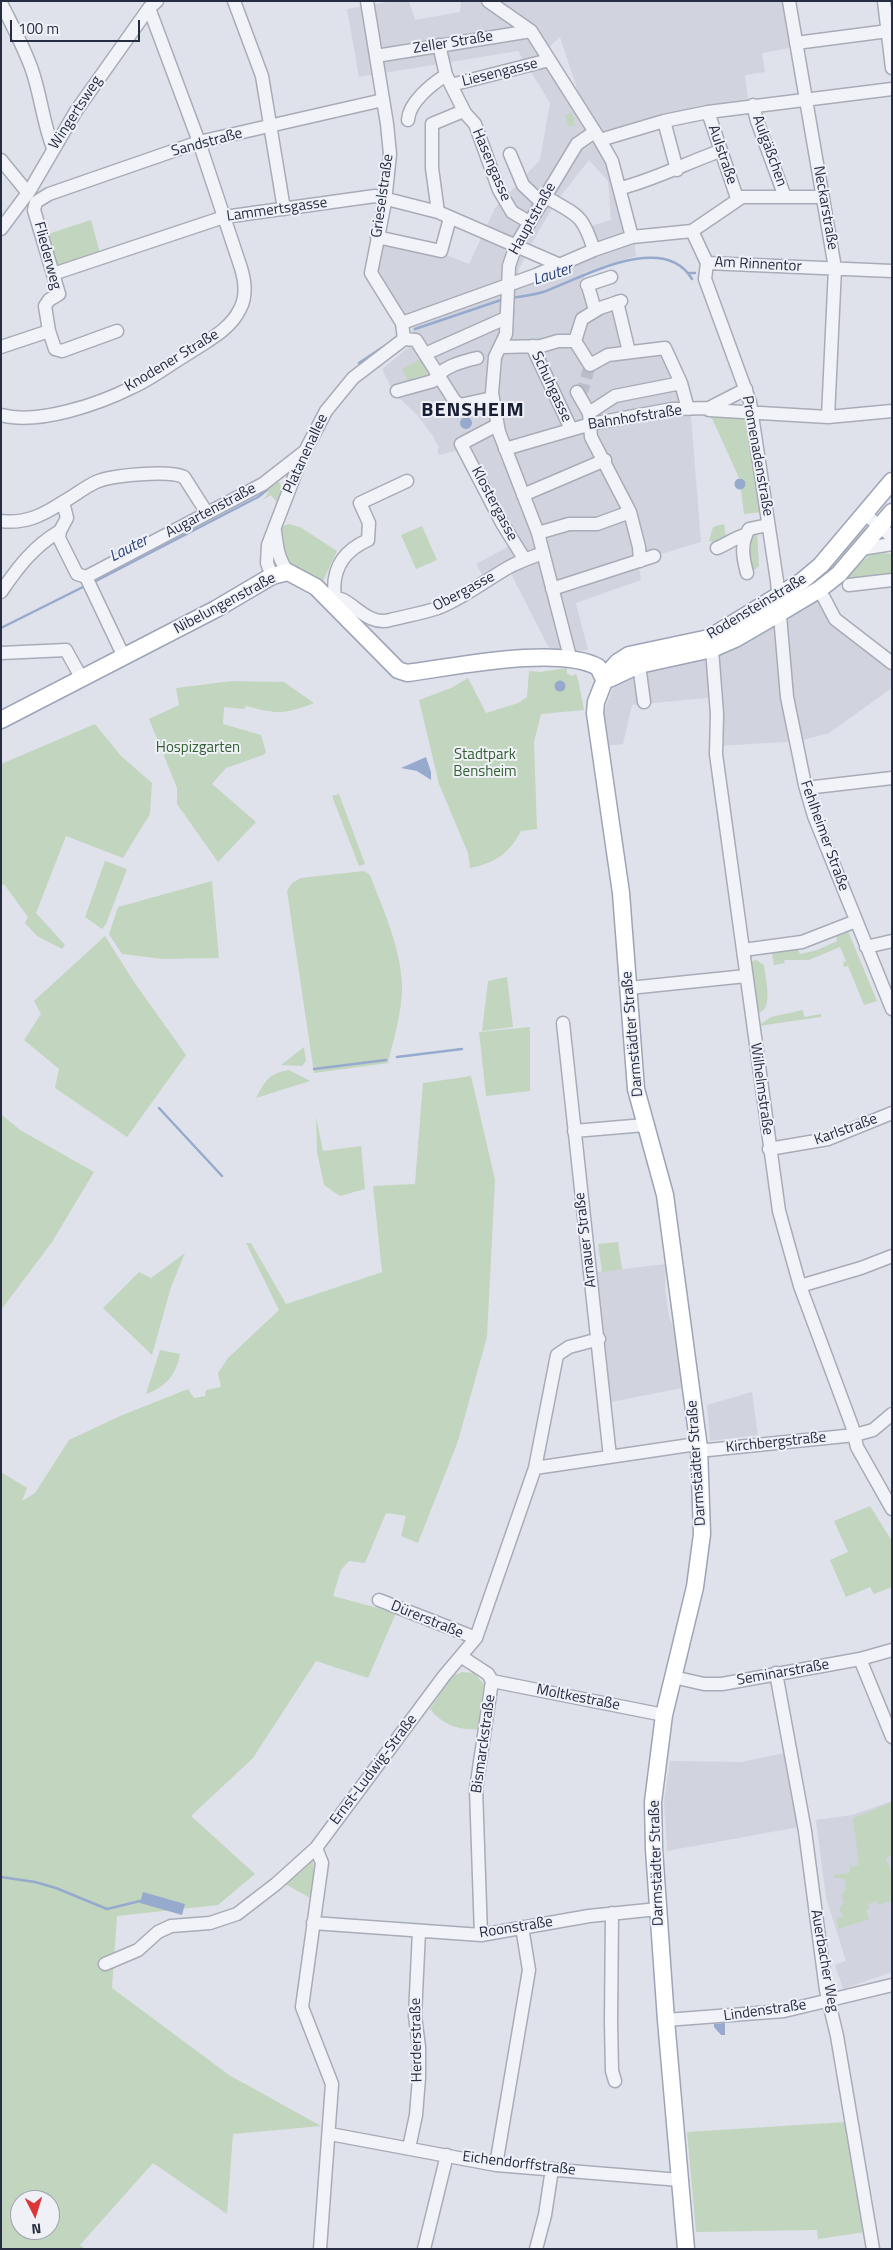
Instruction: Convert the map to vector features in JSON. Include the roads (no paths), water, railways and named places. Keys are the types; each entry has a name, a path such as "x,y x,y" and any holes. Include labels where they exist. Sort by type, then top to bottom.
{"main road":[{"name":"Rodensteinstraße","path":"605,681 614,665 709,638 812,574 892,482"},
{"name":"Rodensteinstraße","path":"634,660 712,649 735,639 820,589 838,574 861,549 886,532 892,512"},
{"name":"Nibelungenstraße","path":"1,720 216,609 272,576 288,572 316,587 332,599 384,657 398,670 407,673 519,660 634,660"},
{"path":"575,659 605,681"},
{"name":"Darmstädter Straße","path":"605,681 596,702 595,713 619,875 636,1089 665,1195 699,1448 702,1534 695,1587 664,1715 653,1802 654,1849 666,2020 686,2249"}],"street":[{"path":"234,1 262,76 284,209"},
{"name":"Grieselstraße","path":"367,1 390,154 386,198 371,273 402,323"},
{"path":"488,1 531,30 597,136 612,161 621,188 632,237"},
{"name":"Neckarstraße","path":"789,1 835,268 828,416"},
{"path":"884,1 892,68"},
{"path":"1,3 32,69 46,130 53,148"},
{"name":"Wingertsweg","path":"1,229 32,197 53,148 76,111 153,5"},
{"name":"Knodener Straße","path":"1,415 18,418 54,415 126,390 223,330 241,309 245,287 241,268 153,5"},
{"name":"Zeller Straße","path":"376,56 531,30"},
{"path":"796,43 888,31"},
{"name":"Hasengasse","path":"439,45 448,80 465,113 475,124 488,163 512,212 529,222"},
{"name":"Liesengasse","path":"448,80 549,60"},
{"path":"408,120 412,106 433,84 448,80"},
{"path":"597,136 708,112 892,89"},
{"name":"Sandstraße","path":"32,197 49,194 199,142 383,100"},
{"name":"Aulgäßchen","path":"753,106 757,122 785,197"},
{"path":"377,237 441,251 444,215 432,168 432,124 461,112 465,113"},
{"name":"Aulstraße","path":"708,112 737,198"},
{"path":"664,121 677,170"},
{"name":"Hauptstraße","path":"575,659 552,588 538,533 497,425 492,398 495,357 506,334 509,266 516,245 577,144 597,136"},
{"path":"621,188 653,180 677,170 690,162 720,151"},
{"path":"510,154 523,185 544,200 580,216 587,228 594,250"},
{"path":"1,160 32,197"},
{"name":"Lammertsgasse","path":"53,274 224,217 376,196 444,215 516,245"},
{"path":"492,398 460,405 454,400 416,340 404,339 402,323 507,289 594,250 632,237 692,231 737,198 746,196 824,196"},
{"name":"Fliederweg","path":"32,197 34,210 59,294 48,300 45,306 49,331"},
{"name":"Am Rinnentor","path":"692,231 707,263 892,271"},
{"path":"516,245 560,265"},
{"name":"Promenadenstraße","path":"707,263 706,278 746,389 748,413 768,524 778,596"},
{"path":"594,311 587,286 611,277"},
{"path":"575,341 582,319 594,311 619,301 629,352"},
{"path":"424,354 506,312"},
{"path":"1,347 49,331 58,351 117,331"},
{"name":"Platanenallee","path":"272,576 267,563 268,545 304,452 326,411 342,390 362,370 404,339"},
{"path":"501,347 532,346 569,339 575,341 590,365 608,355 665,348 681,383 688,409"},
{"name":"Schuhgasse","path":"532,346 571,429"},
{"path":"397,391 433,381 438,374 454,365 476,358"},
{"path":"590,419 615,396 681,383"},
{"name":"Bahnhofstraße","path":"505,449 571,429 590,419 672,409 709,408 746,389"},
{"path":"577,392 590,419 591,437 605,460 630,512 640,548 640,562"},
{"name":"Bahnhofstraße","path":"709,408 709,410 748,413 828,416 890,414"},
{"name":"Klostergasse","path":"497,425 461,444 502,523 525,560"},
{"name":"Augartenstraße","path":"88,581 207,513 263,484 304,452"},
{"path":"523,494 605,460"},
{"path":"1,521 41,516 98,481 145,474 184,477 207,513"},
{"path":"332,599 342,558 354,546 368,540 369,523 360,503 407,481"},
{"path":"1,592 17,568 33,550 60,531 67,518 60,504"},
{"path":"538,533 569,524 596,524 630,512"},
{"path":"865,514 886,532"},
{"path":"747,574 743,557 745,535 749,529 768,524"},
{"name":"Platanenallee","path":"274,528 277,551 281,563 288,572"},
{"path":"60,531 62,545 77,574 88,581 124,657"},
{"path":"717,548 725,545 733,538 745,535"},
{"path":"861,549 892,544"},
{"name":"Obergasse","path":"332,599 346,600 372,620 380,623 439,608 525,560 543,554"},
{"path":"552,588 640,562 654,556"},
{"path":"849,586 892,580"},
{"name":"Fehlheimer Straße","path":"778,596 778,614 788,702 794,740 806,788 814,816 892,1009"},
{"path":"824,598 835,619 892,663"},
{"name":"Wilhelmstraße","path":"712,649 717,707 716,754 779,1211 800,1286 855,1435 857,1447 892,1509"},
{"path":"1,653 66,650 82,679"},
{"path":"634,660 644,702"},
{"path":"806,788 892,778"},
{"path":"742,950 802,942 856,921"},
{"path":"866,947 892,941"},
{"path":"629,988 746,976"},
{"name":"Arnauer Straße","path":"563,1023 610,1457"},
{"name":"Karlstraße","path":"769,1149 828,1139 892,1113"},
{"path":"574,1131 645,1125"},
{"path":"800,1286 861,1268 892,1256"},
{"name":"Ernst-Ludwig-Straße","path":"106,1964 138,1950 158,1932 172,1926 210,1923 237,1914 276,1884 316,1848 444,1676 462,1657 476,1638 535,1468 558,1355 569,1347 598,1339"},
{"name":"Kirchbergstraße","path":"535,1468 690,1446 708,1450 855,1435 873,1430 892,1414"},
{"name":"Dürerstraße","path":"379,1600 476,1638"},
{"name":"Seminarstraße","path":"673,1677 704,1684 722,1684 860,1659 892,1650"},
{"name":"Bismarckstraße","path":"462,1657 488,1674 492,1681 476,1789 481,1935"},
{"path":"860,1659 892,1737"},
{"name":"Auerbacher Weg","path":"776,1674 804,1831 829,2000 838,2036 873,2249"},
{"name":"Moltkestraße","path":"492,1681 664,1715"},
{"path":"316,1848 322,1863 302,2007 303,2014 332,2080 330,2134 320,2249"},
{"name":"Roonstraße","path":"313,1923 481,1935 522,1927 658,1909"},
{"path":"612,1914 612,2071 615,2081"},
{"path":"496,2165 529,1970 522,1927"},
{"name":"Herderstraße","path":"409,2148 416,2115 419,2078 419,2047 414,2016 419,1932"},
{"name":"Lindenstraße","path":"666,2020 784,2011 892,1985"},
{"name":"Eichendorffstraße","path":"330,2134 496,2165 680,2180"},
{"path":"424,2249 447,2155"},
{"path":"536,2249 545,2215 552,2169"}],"water":[{"path":"464,417 468,417 472,423 468,429 464,429 460,425 460,421"},
{"path":"740,478 746,484 740,490 734,484"},
{"path":"560,680 566,686 560,692 554,686"},
{"path":"426,757 431,772 431,780 417,771 401,768"},
{"path":"143,1892 185,1904 182,1915 140,1903"},
{"path":"725,2023 725,2035 721,2035 714,2027 714,2024"}],"waterway":[{"name":"Lauter","path":"512,298 542,292 601,268 643,258 663,259 679,265 692,279"},
{"name":"Lauter","path":"688,273 695,273"},
{"name":"Lauter","path":"415,329 504,299"},
{"name":"Lauter","path":"359,363 389,343"},
{"name":"Lauter","path":"92,583 258,497 267,490"},
{"name":"Lauter","path":"1,628 85,586"},
{"path":"397,1057 462,1049"},
{"path":"314,1069 386,1060"},
{"path":"159,1108 222,1176"},
{"path":"1,1877 35,1882 56,1888 107,1909 140,1901"}],"tunnel":[{"path":"577,392 583,389 590,365"}],"district":[{"name":"BENSHEIM","path":"473,411"}],"park label":[{"name":"Hospizgarten","path":"198,748"},
{"name":"Stadtpark Bensheim","path":"485,764"}]}
